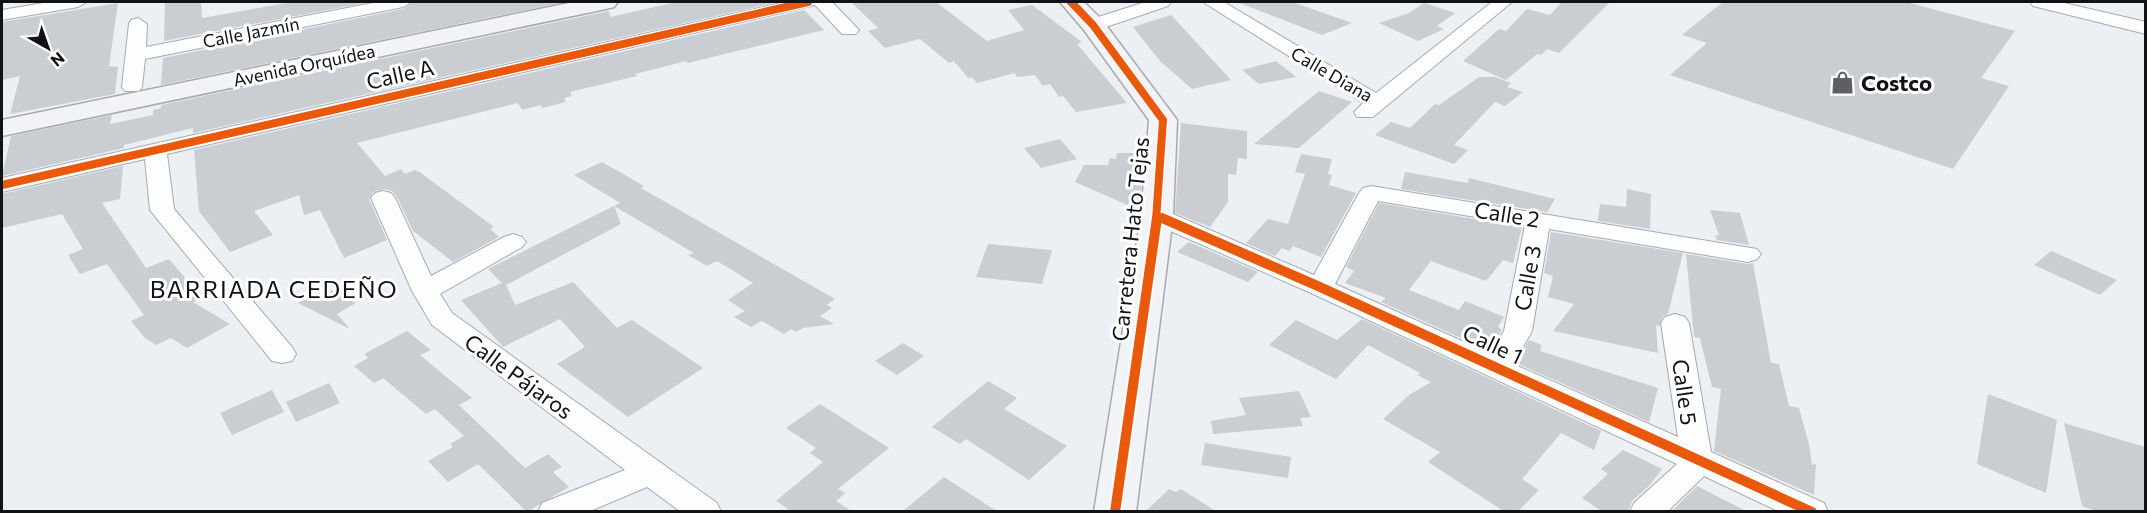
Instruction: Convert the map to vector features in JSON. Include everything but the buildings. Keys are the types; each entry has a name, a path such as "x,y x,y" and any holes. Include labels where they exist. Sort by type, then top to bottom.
{"street":[{"path":"2,15 78,2"},
{"name":"Calle Jazmín","path":"135,55 403,2"},
{"name":"Avenida Orquídea","path":"2,128 606,2"},
{"name":"Calle A","path":"2,185 808,2"},
{"path":"822,2 849,30"},
{"name":"Carretera Hato Tejas","path":"1071,2 1093,25 1163,120 1157,216 1115,512"},
{"path":"1093,25 1162,2"},
{"name":"Calle Diana","path":"1212,2 1370,108 1503,2"},
{"path":"2039,2 2145,28"},
{"path":"132,87 138,24"},
{"path":"155,150 162,210 282,354"},
{"name":"Calle 2","path":"1320,287 1371,193 1748,254"},
{"name":"Calle Pájaros","path":"383,198 425,291 442,319 705,512"},
{"name":"Calle 1","path":"1157,216 1320,287 1812,512"},
{"name":"Calle 3","path":"1497,367 1518,332 1538,219"},
{"path":"425,291 513,242"},
{"name":"Calle 5","path":"1646,512 1696,464 1675,323"},
{"path":"554,512 651,472"}],"cycle path":[{"path":"2,185 808,2"},
{"path":"1071,2 1093,25 1163,120 1157,216 1115,512"},
{"path":"1157,216 1320,287 1812,512"}],"place":[{"name":"Costco","path":"1843,82"}],"district":[{"name":"BARRIADA CEDEÑO","path":"274,288"}]}
